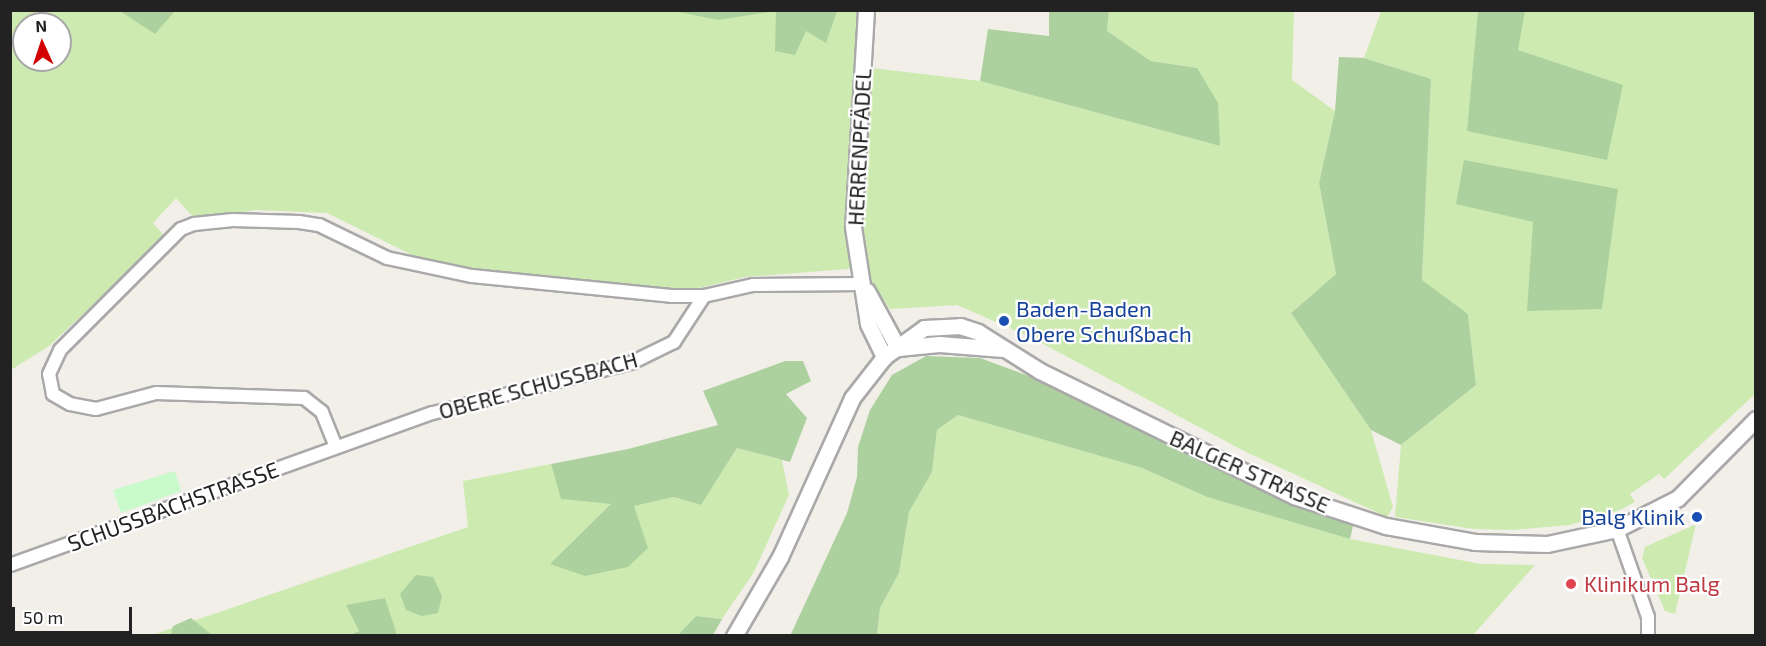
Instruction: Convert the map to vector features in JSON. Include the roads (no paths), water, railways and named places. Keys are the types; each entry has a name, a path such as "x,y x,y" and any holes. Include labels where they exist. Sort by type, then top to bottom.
{"street":[{"name":"HERRENPFÄDEL","path":"866,10 853,227 868,324 884,357"},
{"path":"336,447 322,412 304,398 156,393 96,409 70,404 53,394 49,374 60,350 181,229 233,220 319,225 387,258 472,276 671,296 704,296 753,285 862,284"},
{"name":"HERRENPFÄDEL","path":"862,284 898,348"},
{"name":"OBERE SCHUSSBACH","path":"348,443 433,413 631,363 674,342 704,296"},
{"name":"BALGER STRASSE","path":"734,636 780,557 852,398 884,357 912,335 937,326 978,332 1120,411 1294,496 1386,526 1430,536 1517,544 1572,541 1617,529 1661,509 1684,493 1755,419"},
{"name":"SCHUSSBACHSTRASSE","path":"10,565 348,443"},
{"path":"1617,529 1648,617 1648,636"}],"place":[{"name":"Baden-Baden Obere Schußbach","path":"1004,321"},
{"name":"Balg Klinik","path":"1697,517"},
{"name":"Klinikum Balg","path":"1571,584"}]}
